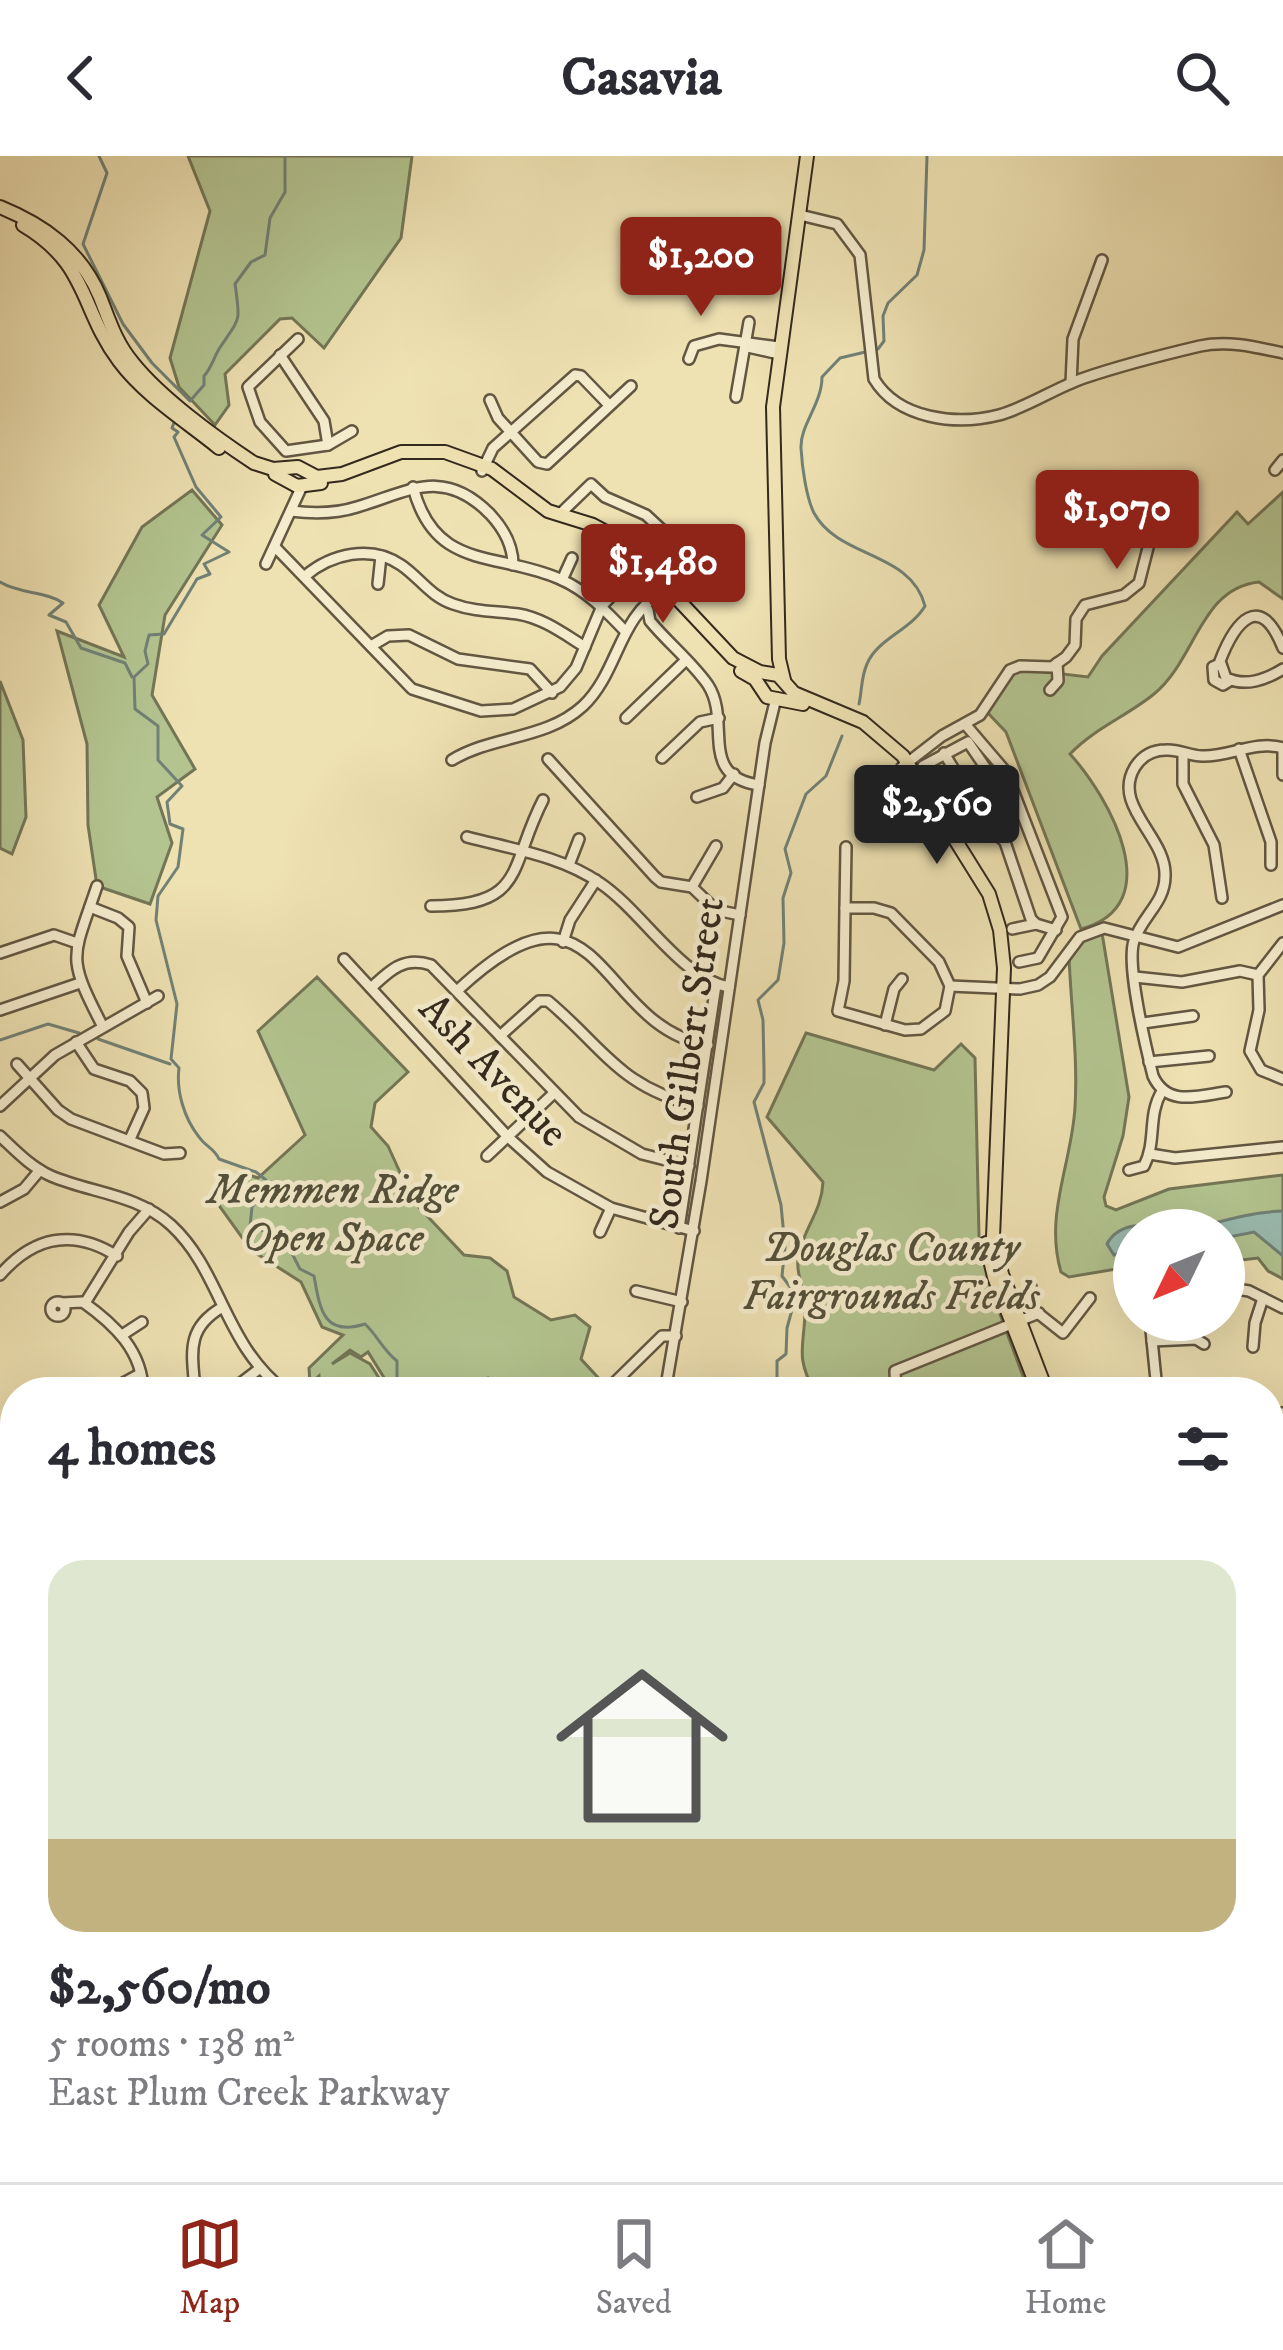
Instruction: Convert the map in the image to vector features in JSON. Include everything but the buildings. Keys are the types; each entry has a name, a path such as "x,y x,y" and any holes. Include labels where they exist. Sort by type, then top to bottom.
{"main road":[{"path":"777,698 784,682 771,438 807,156"},
{"path":"0,211 32,231 74,272 105,339 132,377 237,461 256,471 317,477 421,450 455,454 484,467 538,506 623,541 722,657 755,679 767,698 859,729 905,765"},
{"path":"0,211 51,233 89,276 115,335 142,373 248,459 297,476"},
{"path":"32,231 51,233"},
{"path":"666,589 721,645"},
{"path":"693,622 740,662 778,675 794,693 863,722 905,765 982,897 996,949 1000,989 992,1228 1016,1324 1037,1377"},
{"path":"760,689 778,630"}],"street":[{"path":"800,215 837,224 860,255 874,379 899,407 946,418 998,415 1071,382 1202,346 1232,344 1283,353"},
{"path":"1071,382 1073,339 1102,260"},
{"path":"736,397 749,322"},
{"path":"298,339 248,387 260,422 286,451 328,445 352,431"},
{"path":"689,359 694,346 704,341 779,350"},
{"path":"280,355 324,422 328,445"},
{"path":"484,467 512,433 574,375 609,405"},
{"path":"490,400 498,418 538,462 547,464 631,386"},
{"path":"266,564 292,506 296,449"},
{"path":"1275,470 1283,460"},
{"path":"564,515 591,484 605,497 646,514 689,555 666,589 625,631"},
{"path":"292,506 338,512 413,487 441,487 478,503 508,539 512,565"},
{"path":"413,487 427,522 447,544 470,556 562,580 602,606 625,631"},
{"path":"905,765 965,724 1005,667 1057,663 1075,645 1076,619 1085,605 1124,595 1139,584 1152,532 1167,523 1187,522"},
{"path":"276,548 412,689 481,711 513,709 552,693 572,675 602,606 616,590"},
{"path":"305,576 335,558 381,556 403,566 441,599 482,612 535,618 585,647"},
{"path":"378,584 381,556"},
{"path":"562,580 572,558"},
{"path":"452,760 561,721 588,701 632,619 666,589"},
{"path":"648,610 653,626 712,692 719,718 719,756 734,775 759,781"},
{"path":"1283,648 1277,632 1252,616 1229,635 1220,664 1231,680 1249,682 1283,669"},
{"path":"371,646 388,636 409,634 445,656 530,669 552,693"},
{"path":"626,718 686,660"},
{"path":"1050,690 1058,681 1057,663"},
{"name":"South Gilbert Street","path":"760,689 765,743"},
{"name":"South Gilbert Street","path":"668,1377 694,1231 765,743 777,698"},
{"path":"444,718 448,702"},
{"path":"513,709 521,737"},
{"path":"662,758 700,722 719,718"},
{"path":"965,724 1001,766 1062,916 1038,958 1019,962"},
{"path":"718,738 733,739"},
{"path":"923,766 968,742 1012,811 988,826"},
{"path":"1129,1170 1144,1166 1150,1154 1151,1115 1162,1091 1149,1062 1131,952 1160,899 1166,870 1161,851 1132,802 1129,783 1137,764 1163,749 1208,756 1267,745 1283,749 1283,776"},
{"path":"1239,749 1271,842 1271,865"},
{"path":"1183,752 1183,784 1214,845 1222,898"},
{"path":"944,753 988,826 1005,842 1036,924"},
{"path":"548,759 655,878 692,887 716,910 740,915"},
{"path":"991,774 1001,766"},
{"path":"697,797 718,791 734,775"},
{"path":"431,906 487,899 512,879 543,800"},
{"path":"467,837 569,865 596,880 628,904 700,978 730,987"},
{"path":"569,865 579,839"},
{"path":"692,887 716,846"},
{"path":"845,908 874,908 890,914 939,962 950,986 944,1011 926,1027 905,1030 838,1011 844,981 845,908 846,847"},
{"path":"563,942 570,920 596,880"},
{"path":"97,886 74,962 103,1027"},
{"path":"950,986 1038,985 1050,977 1071,945 1090,931 1116,929 1164,946 1186,946 1283,907"},
{"path":"90,908 129,927 127,956 147,1003"},
{"path":"1012,929 1036,924 1057,930"},
{"path":"0,953 54,935 77,943"},
{"path":"458,990 506,949 539,939 563,942 576,945 597,961 670,1032 709,1045"},
{"path":"1283,943 1258,975 1259,1010 1250,1051 1261,1070 1283,1079"},
{"path":"1044,949 1061,960"},
{"name":"Ash Avenue","path":"344,959 508,1137 547,1172 611,1208 694,1231"},
{"path":"371,988 398,965 431,965 579,1117 623,1146 689,1166"},
{"path":"1135,977 1182,982 1240,970 1258,975"},
{"path":"885,1025 894,989 902,979"},
{"path":"0,1010 80,983"},
{"path":"679,1228 716,985"},
{"path":"0,1106 28,1077 76,1042 158,996"},
{"path":"500,1036 539,1000 548,1001 600,1055 633,1081 698,1106"},
{"path":"1143,1023 1193,1016"},
{"path":"76,1042 90,1066 130,1081 142,1093 144,1108 130,1139"},
{"path":"1149,1062 1209,1056"},
{"path":"16,1064 71,1119 164,1154 180,1153"},
{"path":"1162,1091 1187,1098 1226,1093"},
{"path":"487,1156 553,1094"},
{"path":"0,1136 40,1170 148,1209 169,1224 189,1246 221,1308 268,1377"},
{"path":"1150,1154 1174,1158 1283,1147"},
{"path":"0,1202 23,1189 40,1170"},
{"path":"600,1232 611,1208"},
{"path":"85,1303 148,1209"},
{"path":"0,1275 27,1250 51,1239 83,1240 116,1256"},
{"path":"1031,1287 1028,1295 1039,1313 1060,1332 1067,1332 1090,1298"},
{"path":"1245,1290 1283,1308"},
{"path":"636,1291 682,1302"},
{"path":"1253,1347 1264,1298"},
{"path":"62,1303 74,1299 85,1303 122,1335 140,1377"},
{"path":"193,1377 192,1339 203,1321 221,1308"},
{"path":"895,1377 895,1371 1039,1313"},
{"path":"122,1335 142,1322"},
{"path":"620,1377 662,1336 676,1336"},
{"path":"1152,1341 1156,1377"},
{"path":"1199,1341 1204,1344"},
{"path":"249,1377 259,1369"},
{"path":"134,1377 140,1374"}],"green space":[{"path":"188,156 412,156 401,238 324,348 292,318 280,319 225,374 229,405 215,425 179,387 170,358 210,211"},
{"path":"192,490 222,525 165,615 152,695 195,769 157,797 172,843 150,904 97,886 88,825 87,744 57,631 124,657 99,605 142,527"},
{"path":"1283,492 1283,599 1259,582 1224,597 1168,680 1070,754 1114,822 1127,874 1122,898 1108,916 1081,929 1006,732 987,712 1006,681 1020,669 1088,677 1102,656 1237,512 1248,524"},
{"path":"0,681 23,740 26,817 12,854 0,848"},
{"path":"1102,933 1129,1097 1123,1136 1104,1197 1106,1206 1114,1209 1113,1270 1069,1277 1061,1272 1056,1230 1076,1088 1069,957 1086,938"},
{"name":"Memmen Ridge Open Space","path":"317,977 408,1072 375,1103 371,1127 388,1146 413,1201 464,1255 490,1258 507,1271 514,1297 551,1320 575,1315 590,1327 581,1359 598,1377 384,1377 368,1352 361,1357 350,1350 332,1364 350,1353 370,1364 378,1377 310,1377 309,1368 343,1335 322,1327 301,1282 251,1250 215,1200 243,1173 258,1178 305,1135 258,1031"},
{"name":"Douglas County Fairgrounds Fields","path":"806,1033 934,1070 961,1044 975,1058 979,1236 991,1290 1023,1377 808,1377 803,1359 805,1302 798,1261 823,1182 767,1117"},
{"path":"1283,1175 1283,1279 1258,1258 1245,1260 1245,1209 1119,1209 1169,1189"}],"water":[{"path":"1283,1211 1283,1256 1254,1232 1245,1234 1245,1216"}],"waterway":[{"path":"99,156 107,173 83,244 123,324 152,363 190,401 204,385 204,376 237,320 235,284 251,262 265,255 270,218 285,192 285,156"},
{"path":"859,704 872,655 925,606 905,575 825,528 809,499 802,439 822,377 840,358 878,349 884,341 883,316 888,303 917,275 924,250 927,156"},
{"path":"175,420 172,428 178,432 174,437 196,487 221,517 202,535 229,552 204,564 210,574 197,579 164,634 149,635 148,664 134,677 135,709 158,726 158,760 182,786 167,802 170,824 183,829 178,867 158,896 156,920 177,1004 171,1059 179,1068 185,1113 199,1137 219,1159 266,1180 267,1190 252,1207 250,1226 284,1238 300,1269 314,1276 326,1317 340,1327 365,1324 397,1361 397,1377"},
{"path":"0,582 63,603 49,615 66,622 81,648 125,663 132,677"},
{"path":"777,1377 777,1361 786,1354 796,1295 782,1276 781,1205 754,1102 764,1083 758,1000 778,980 784,943 783,898 791,873 785,849 806,794 826,776 842,736"},
{"path":"0,1040 48,1024 79,1033"},
{"path":"98,1039 170,1064"}]}
